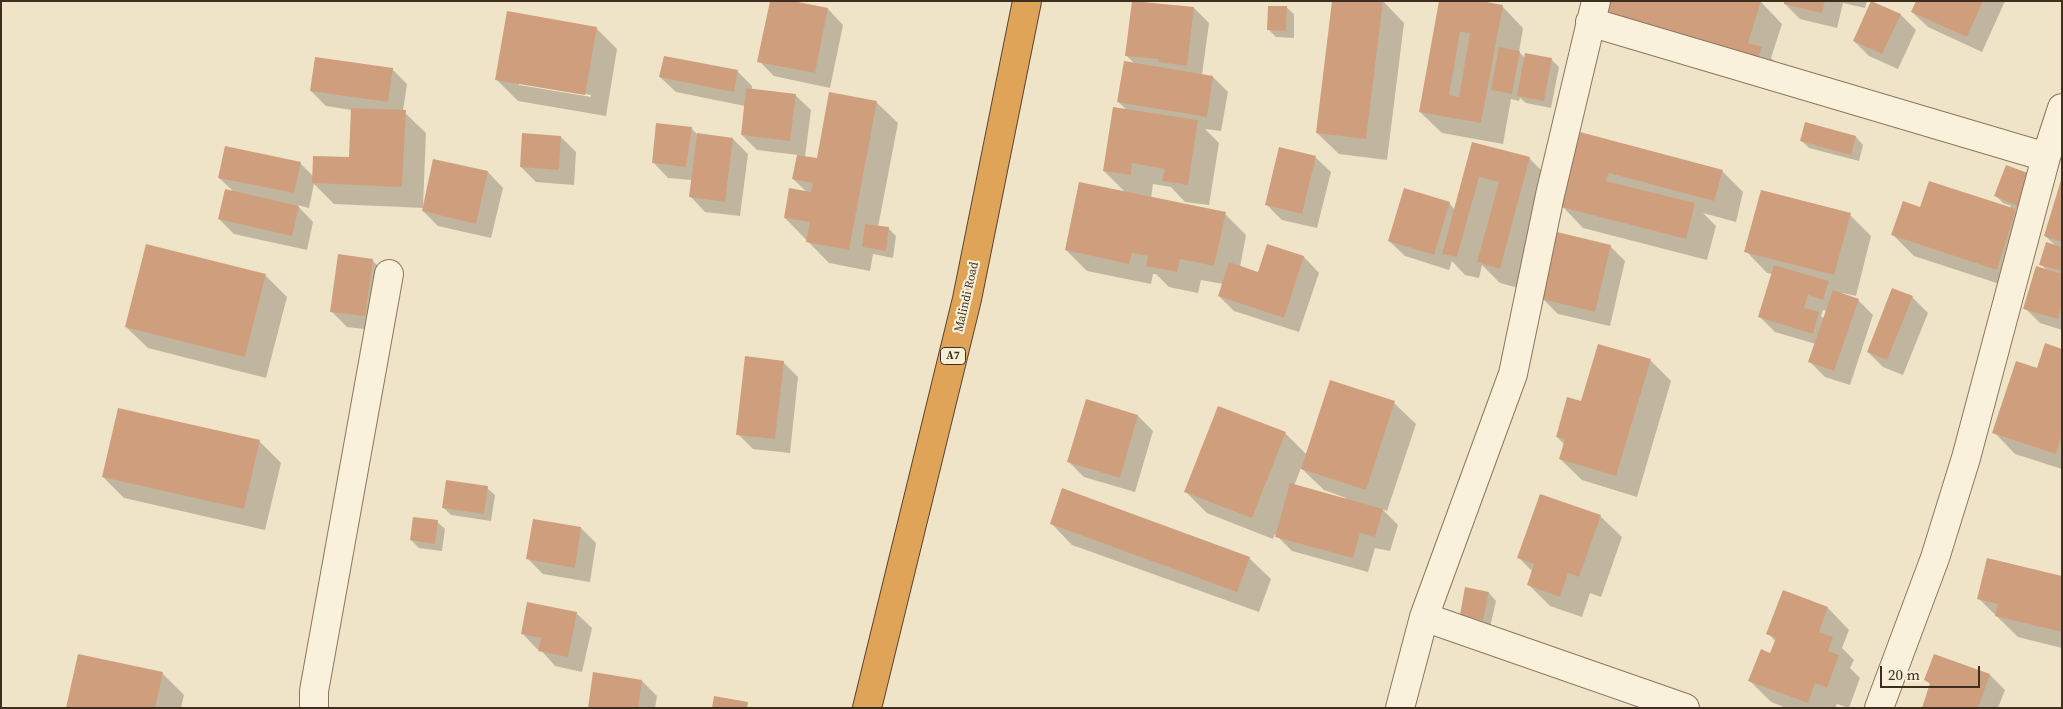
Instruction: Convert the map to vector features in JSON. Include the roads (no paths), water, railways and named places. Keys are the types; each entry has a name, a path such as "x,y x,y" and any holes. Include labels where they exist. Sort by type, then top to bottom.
{"highway":[{"name":"Malindi Road","path":"867,708 968,298 1027,1"}],"street":[{"path":"1400,708 1424,617 1513,374 1550,195 1593,12 2046,157"},
{"path":"1879,708 1935,558 1963,467 2046,157 2062,108"},
{"path":"314,708 314,690 389,274"},
{"path":"1424,617 1685,708"}]}
